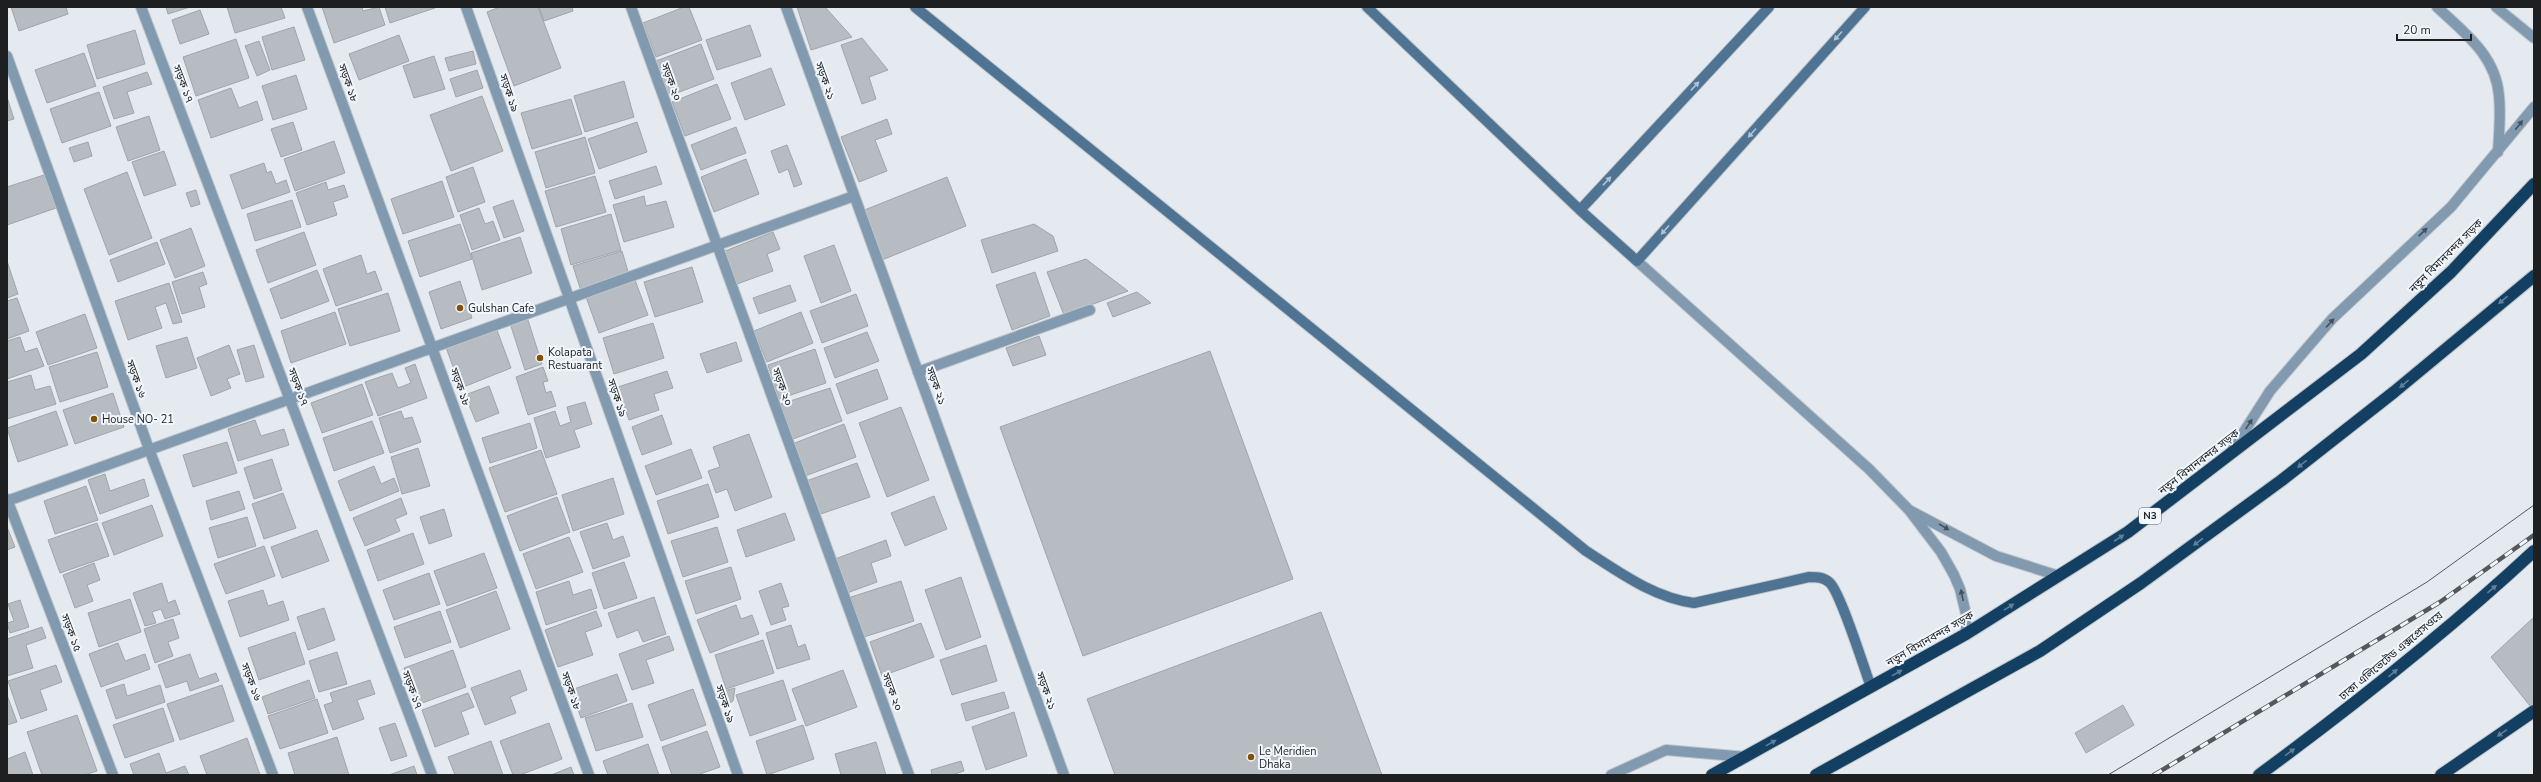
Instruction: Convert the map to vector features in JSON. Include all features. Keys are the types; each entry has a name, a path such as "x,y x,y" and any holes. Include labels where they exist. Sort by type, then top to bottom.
{"highway":[{"name":"নতুন বিমানবন্দর সড়ক","path":"1712,775 1966,634 2128,532 2361,354 2451,272 2534,184"},
{"path":"1816,775 2040,651 2141,583 2282,480 2382,402 2534,276"},
{"name":"ঢাকা এলিভেটেড এক্সপ্রেসওয়ে","path":"2258,775 2362,698 2500,582 2534,551"},
{"path":"2441,775 2534,711"}],"main road":[{"path":"915,7 1586,551 1634,581 1676,601 1694,603 1809,577 1821,577 1830,583 1839,600 1871,687"},
{"path":"1367,7 1580,210 1637,261 1864,7"},
{"path":"1580,210 1769,7"}],"street":[{"name":"সড়ক ১৭","path":"141,7 432,775"},
{"name":"সড়ক ১৮","path":"308,7 589,775"},
{"name":"সড়ক ১৯","path":"466,7 738,775"},
{"name":"সড়ক ২০","path":"631,7 909,775"},
{"name":"সড়ক ২১","path":"786,7 1061,774"},
{"path":"2437,7 2483,52 2492,66 2500,96 2498,152"},
{"path":"2496,7 2534,38"},
{"name":"সড়ক ১৬","path":"7,56 149,449 273,775"},
{"path":"2227,457 2270,391 2332,319 2450,206 2498,152 2534,107"},
{"path":"7,500 854,196"},
{"path":"1637,261 1869,469 1909,510 1941,552 1954,575 1960,589 1966,614 1966,634"},
{"path":"918,372 1090,310"},
{"name":"সড়ক ১৫","path":"7,500 113,775"},
{"path":"1909,510 1996,556 2059,576"},
{"path":"1612,775 1666,750 1746,757"}],"building":[{"path":"11,7 66,7 68,14 19,31"},
{"path":"166,7 190,7 168,14"},
{"path":"227,7 281,7 285,18 235,33"},
{"path":"322,7 362,7 363,11 379,7 385,25 334,43"},
{"path":"385,7 435,7 435,8 390,23"},
{"path":"500,7 538,7 561,68 514,86 487,12"},
{"path":"539,7 572,7 573,11 544,21"},
{"path":"684,7 689,7 702,40 656,57 643,23"},
{"path":"797,7 825,7 852,37 811,50"},
{"path":"200,10 209,34 180,44 172,20"},
{"path":"750,25 761,56 717,70 706,40"},
{"path":"294,27 305,60 272,70 262,37"},
{"path":"135,30 145,64 97,79 87,45"},
{"path":"399,35 409,61 359,80 349,54"},
{"path":"862,38 888,70 869,77 876,99 862,104 841,45"},
{"path":"236,39 249,78 196,96 183,57"},
{"path":"259,41 270,70 257,76 245,46"},
{"path":"701,44 714,79 669,96 656,61"},
{"path":"473,51 476,64 449,71 445,58"},
{"path":"84,53 96,86 47,103 35,70"},
{"path":"434,56 445,89 414,98 403,66"},
{"path":"771,68 785,105 745,120 731,83"},
{"path":"477,70 483,88 456,97 450,79"},
{"path":"147,72 152,84 127,92 134,113 114,119 103,87"},
{"path":"296,75 307,109 273,120 262,86"},
{"path":"624,81 634,117 585,132 574,96"},
{"path":"717,84 731,119 685,136 672,102"},
{"path":"231,88 239,108 257,101 263,120 211,138 198,100"},
{"path":"99,92 111,126 62,143 50,109"},
{"path":"482,96 503,151 451,171 430,115"},
{"path":"7,97 14,119 7,121"},
{"path":"571,99 582,134 532,149 521,113"},
{"path":"149,116 160,150 128,161 116,127"},
{"path":"887,119 892,134 875,140 887,171 859,182 841,137"},
{"path":"293,122 302,150 281,157 271,129"},
{"path":"637,122 647,152 599,169 588,139"},
{"path":"736,127 746,153 701,170 691,145"},
{"path":"585,137 595,173 546,188 535,152"},
{"path":"334,141 345,173 295,191 284,159"},
{"path":"88,142 92,156 74,162 69,148"},
{"path":"787,145 802,184 794,187 788,169 779,173 771,151"},
{"path":"164,151 176,185 144,196 132,162"},
{"path":"746,159 759,194 714,212 701,177"},
{"path":"264,163 267,173 271,171 276,184 286,180 290,192 242,209 230,175"},
{"path":"656,166 662,184 615,199 609,181"},
{"path":"473,167 485,202 458,212 446,177"},
{"path":"127,172 152,238 109,255 84,189"},
{"path":"44,175 56,208 7,225 7,187"},
{"path":"595,176 606,212 556,227 545,191"},
{"path":"947,177 966,226 877,262 857,213"},
{"path":"442,181 454,217 403,234 391,199"},
{"path":"326,182 328,190 344,185 348,197 333,202 337,215 307,225 296,193"},
{"path":"196,190 200,204 191,207 186,193"},
{"path":"644,196 646,206 666,201 674,227 624,242 613,205"},
{"path":"292,200 301,227 255,241 247,214"},
{"path":"513,200 524,231 504,238 493,207"},
{"path":"479,208 485,224 493,221 500,240 472,250 460,215"},
{"path":"611,214 621,250 571,265 561,229"},
{"path":"460,224 472,259 420,277 408,241"},
{"path":"1034,224 1053,236 1058,251 992,273 981,240"},
{"path":"191,228 205,266 175,278 160,240"},
{"path":"304,232 316,265 268,283 256,250"},
{"path":"773,232 780,249 767,254 773,271 737,284 725,251"},
{"path":"520,237 532,273 482,290 471,253"},
{"path":"157,242 165,264 118,282 110,260"},
{"path":"834,245 851,291 821,303 804,256"},
{"path":"622,251 629,275 581,291 573,266"},
{"path":"361,255 367,274 375,271 382,290 336,306 323,269"},
{"path":"1086,259 1128,291 1064,315 1047,272"},
{"path":"7,261 18,294 7,298"},
{"path":"692,267 703,302 655,317 644,282"},
{"path":"317,270 329,301 281,319 270,289"},
{"path":"203,272 207,284 199,287 205,307 182,314 172,282"},
{"path":"1035,272 1050,316 1012,330 996,285"},
{"path":"635,280 648,315 599,333 586,297"},
{"path":"460,281 472,318 441,329 429,292"},
{"path":"169,283 182,322 173,324 166,303 155,307 162,328 128,340 115,301"},
{"path":"790,285 796,301 759,314 753,298"},
{"path":"1137,292 1151,303 1113,317 1107,303"},
{"path":"388,293 400,331 350,346 338,309"},
{"path":"856,294 868,326 822,343 810,311"},
{"path":"17,298 29,331 7,339 7,301"},
{"path":"335,312 346,344 291,363 281,331"},
{"path":"801,312 813,343 767,362 754,331"},
{"path":"85,314 97,348 48,365 36,332"},
{"path":"526,314 542,364 525,370 509,320"},
{"path":"494,322 511,368 461,388 444,342"},
{"path":"653,323 664,358 614,374 603,338"},
{"path":"867,332 879,361 835,378 824,348"},
{"path":"1039,336 1046,355 1013,366 1006,348"},
{"path":"20,337 25,352 37,348 44,366 7,379 7,341"},
{"path":"187,337 197,368 166,378 156,346"},
{"path":"736,342 742,361 707,373 700,354"},
{"path":"229,345 240,374 227,379 231,388 211,396 197,358"},
{"path":"254,345 264,377 246,382 237,350"},
{"path":"815,349 826,383 779,399 768,365"},
{"path":"1210,351 1293,579 1083,656 1000,427"},
{"path":"97,352 108,387 60,402 49,367"},
{"path":"415,364 427,398 378,416 365,382 392,373 398,388 411,383 405,368"},
{"path":"543,367 548,381 543,382 546,393 551,391 556,406 528,415 516,377"},
{"path":"877,369 888,399 847,414 836,384"},
{"path":"667,371 673,388 654,394 659,410 629,420 618,387"},
{"path":"31,375 35,390 50,386 56,404 7,419 7,382"},
{"path":"362,384 373,415 322,433 311,403"},
{"path":"489,386 499,413 476,422 465,395"},
{"path":"830,388 842,421 793,439 781,404"},
{"name":"House NO- 21","path":"113,393 124,427 75,444 63,410"},
{"path":"585,402 592,424 574,430 580,447 546,458 534,418 555,411 560,426 571,422 567,407"},
{"path":"901,407 929,480 887,497 859,423"},
{"path":"56,411 68,445 18,462 7,428"},
{"path":"401,411 404,419 412,417 421,442 390,453 379,418"},
{"path":"662,415 672,444 642,455 632,427"},
{"path":"255,420 261,436 284,429 289,445 238,461 228,429"},
{"path":"372,421 384,453 334,471 323,438"},
{"path":"530,423 537,448 490,463 482,438"},
{"path":"844,424 856,457 805,476 792,444"},
{"path":"749,434 772,497 735,511 727,489 716,493 708,471 720,467 713,447"},
{"path":"227,442 237,473 193,487 183,455"},
{"path":"418,448 430,486 402,494 391,457"},
{"path":"691,449 702,478 656,495 645,466"},
{"path":"541,450 557,494 505,512 489,468"},
{"path":"272,459 282,490 254,499 244,468"},
{"path":"857,463 870,497 818,515 806,481"},
{"path":"374,466 381,484 394,478 399,491 350,511 338,481"},
{"path":"105,474 110,491 144,479 149,496 100,514 88,480"},
{"path":"613,478 624,514 573,531 562,495"},
{"path":"708,484 719,517 668,534 657,501"},
{"path":"86,486 98,520 55,534 44,501"},
{"path":"239,491 245,509 211,520 206,501"},
{"path":"283,493 296,528 264,539 252,504"},
{"path":"934,496 947,529 905,546 891,513"},
{"path":"557,497 570,532 520,551 507,516"},
{"path":"401,498 407,514 395,519 400,531 365,546 353,518"},
{"path":"152,505 163,536 114,555 102,523"},
{"path":"444,509 452,536 429,544 420,517"},
{"path":"785,513 795,540 746,557 737,530"},
{"path":"247,517 256,546 218,558 209,528"},
{"path":"97,523 109,556 60,573 48,540"},
{"path":"607,523 613,540 623,536 630,556 593,569 580,532"},
{"path":"7,527 15,547 7,550"},
{"path":"717,527 728,562 683,577 671,541"},
{"path":"317,530 329,561 282,578 271,547"},
{"path":"413,533 424,564 378,581 367,550"},
{"path":"569,537 583,572 536,589 523,554"},
{"path":"886,540 891,556 871,563 877,582 847,593 835,559"},
{"path":"264,546 275,576 226,594 214,564"},
{"path":"484,553 497,588 447,606 434,571"},
{"path":"624,562 637,598 604,609 592,573"},
{"path":"94,563 100,580 87,585 93,601 75,608 63,575"},
{"path":"731,567 741,599 696,614 685,581"},
{"path":"429,573 440,604 394,620 383,590"},
{"path":"961,577 981,637 946,650 925,590"},
{"path":"569,581 573,595 591,589 597,608 546,625 536,592"},
{"path":"901,581 914,621 864,637 851,597"},
{"path":"162,583 168,603 175,600 180,614 165,619 161,609 152,612 156,623 145,626 133,593"},
{"path":"781,583 789,606 782,608 786,620 771,625 759,591"},
{"path":"263,590 268,606 283,601 289,620 240,637 228,601"},
{"path":"496,591 510,629 460,648 446,610"},
{"path":"654,597 666,634 643,642 638,630 617,638 608,613"},
{"path":"130,599 141,632 99,647 88,613"},
{"path":"20,600 29,627 10,633 7,623 14,621 8,604"},
{"path":"736,605 741,619 752,615 759,634 710,653 697,620"},
{"path":"324,608 335,640 308,650 297,617"},
{"path":"440,611 451,642 405,658 394,627"},
{"path":"596,611 602,626 585,632 593,655 558,667 545,630"},
{"path":"1321,612 1382,775 1115,775 1087,699"},
{"path":"2534,617 2534,711 2491,657"},
{"path":"173,619 179,638 168,642 173,656 155,663 144,629"},
{"path":"921,623 934,657 882,676 870,642"},
{"path":"791,625 798,647 805,644 810,659 777,669 766,633"},
{"path":"42,627 46,638 26,645 33,668 7,676 7,639"},
{"path":"295,632 305,664 259,680 248,648"},
{"path":"669,636 674,650 646,660 654,683 632,690 619,654"},
{"path":"763,640 774,673 726,689 715,655"},
{"path":"118,643 125,661 145,654 150,669 101,687 89,654"},
{"path":"986,645 997,681 952,695 940,660"},
{"path":"453,650 466,687 417,705 404,668"},
{"path":"337,652 347,684 319,692 309,661"},
{"path":"190,654 199,679 216,673 219,681 190,691 187,681 166,688 158,665"},
{"path":"56,665 62,682 40,690 47,710 21,719 8,681"},
{"path":"520,670 527,690 510,697 516,713 485,725 471,688"},
{"path":"843,670 857,707 806,726 792,689"},
{"path":"617,674 627,701 581,718 571,690"},
{"path":"309,680 315,698 268,714 262,697"},
{"path":"370,680 375,694 357,700 364,719 333,730 324,705 333,702 330,693"},
{"path":"783,680 796,720 750,736 736,695"},
{"path":"124,684 127,696 160,685 165,702 116,719 106,690"},
{"path":"222,685 234,721 180,740 167,704"},
{"path":"735,688 733,701 724,706 720,692"},
{"path":"693,689 706,725 661,741 648,705"},
{"path":"1004,692 1009,708 966,721 961,704"},
{"path":"468,693 474,707 461,712 469,734 435,747 422,710"},
{"path":"7,695 17,722 7,725"},
{"path":"317,699 328,733 280,749 268,716"},
{"path":"632,703 643,737 596,751 585,718"},
{"path":"2123,705 2134,725 2086,753 2075,733"},
{"path":"163,708 174,741 125,758 113,725"},
{"path":"1014,712 1027,756 986,770 972,727"},
{"path":"77,715 97,771 84,775 42,775 27,732"},
{"path":"395,723 407,756 391,761 379,728"},
{"path":"549,723 562,759 520,775 513,775 500,741"},
{"path":"803,725 814,759 767,775 756,741"},
{"path":"707,731 720,767 697,775 672,775 662,747"},
{"path":"337,737 349,775 295,775 288,753"},
{"path":"247,738 260,775 207,775 200,756"},
{"path":"491,741 503,775 455,775 448,757"},
{"path":"876,742 886,775 841,775 835,754"},
{"path":"648,744 659,775 608,775 603,761"},
{"path":"25,752 33,775 7,775 7,759"},
{"path":"159,753 166,773 185,766 189,775 134,775 130,764"},
{"path":"961,761 964,771 952,775 932,775 931,770"},
{"path":"414,766 417,775 389,775"},
{"path":"571,767 574,775 551,775"}],"tram line":[{"path":"2108,775 2427,582 2534,505"}],"railway":[{"path":"2154,775 2440,602 2534,535"}],"place":[{"name":"Gulshan Cafe","path":"460,308"},
{"name":"Kolapata Restuarant","path":"540,358"},
{"name":"House NO- 21","path":"94,419"},
{"name":"Le Meridien Dhaka","path":"1251,757"}]}
